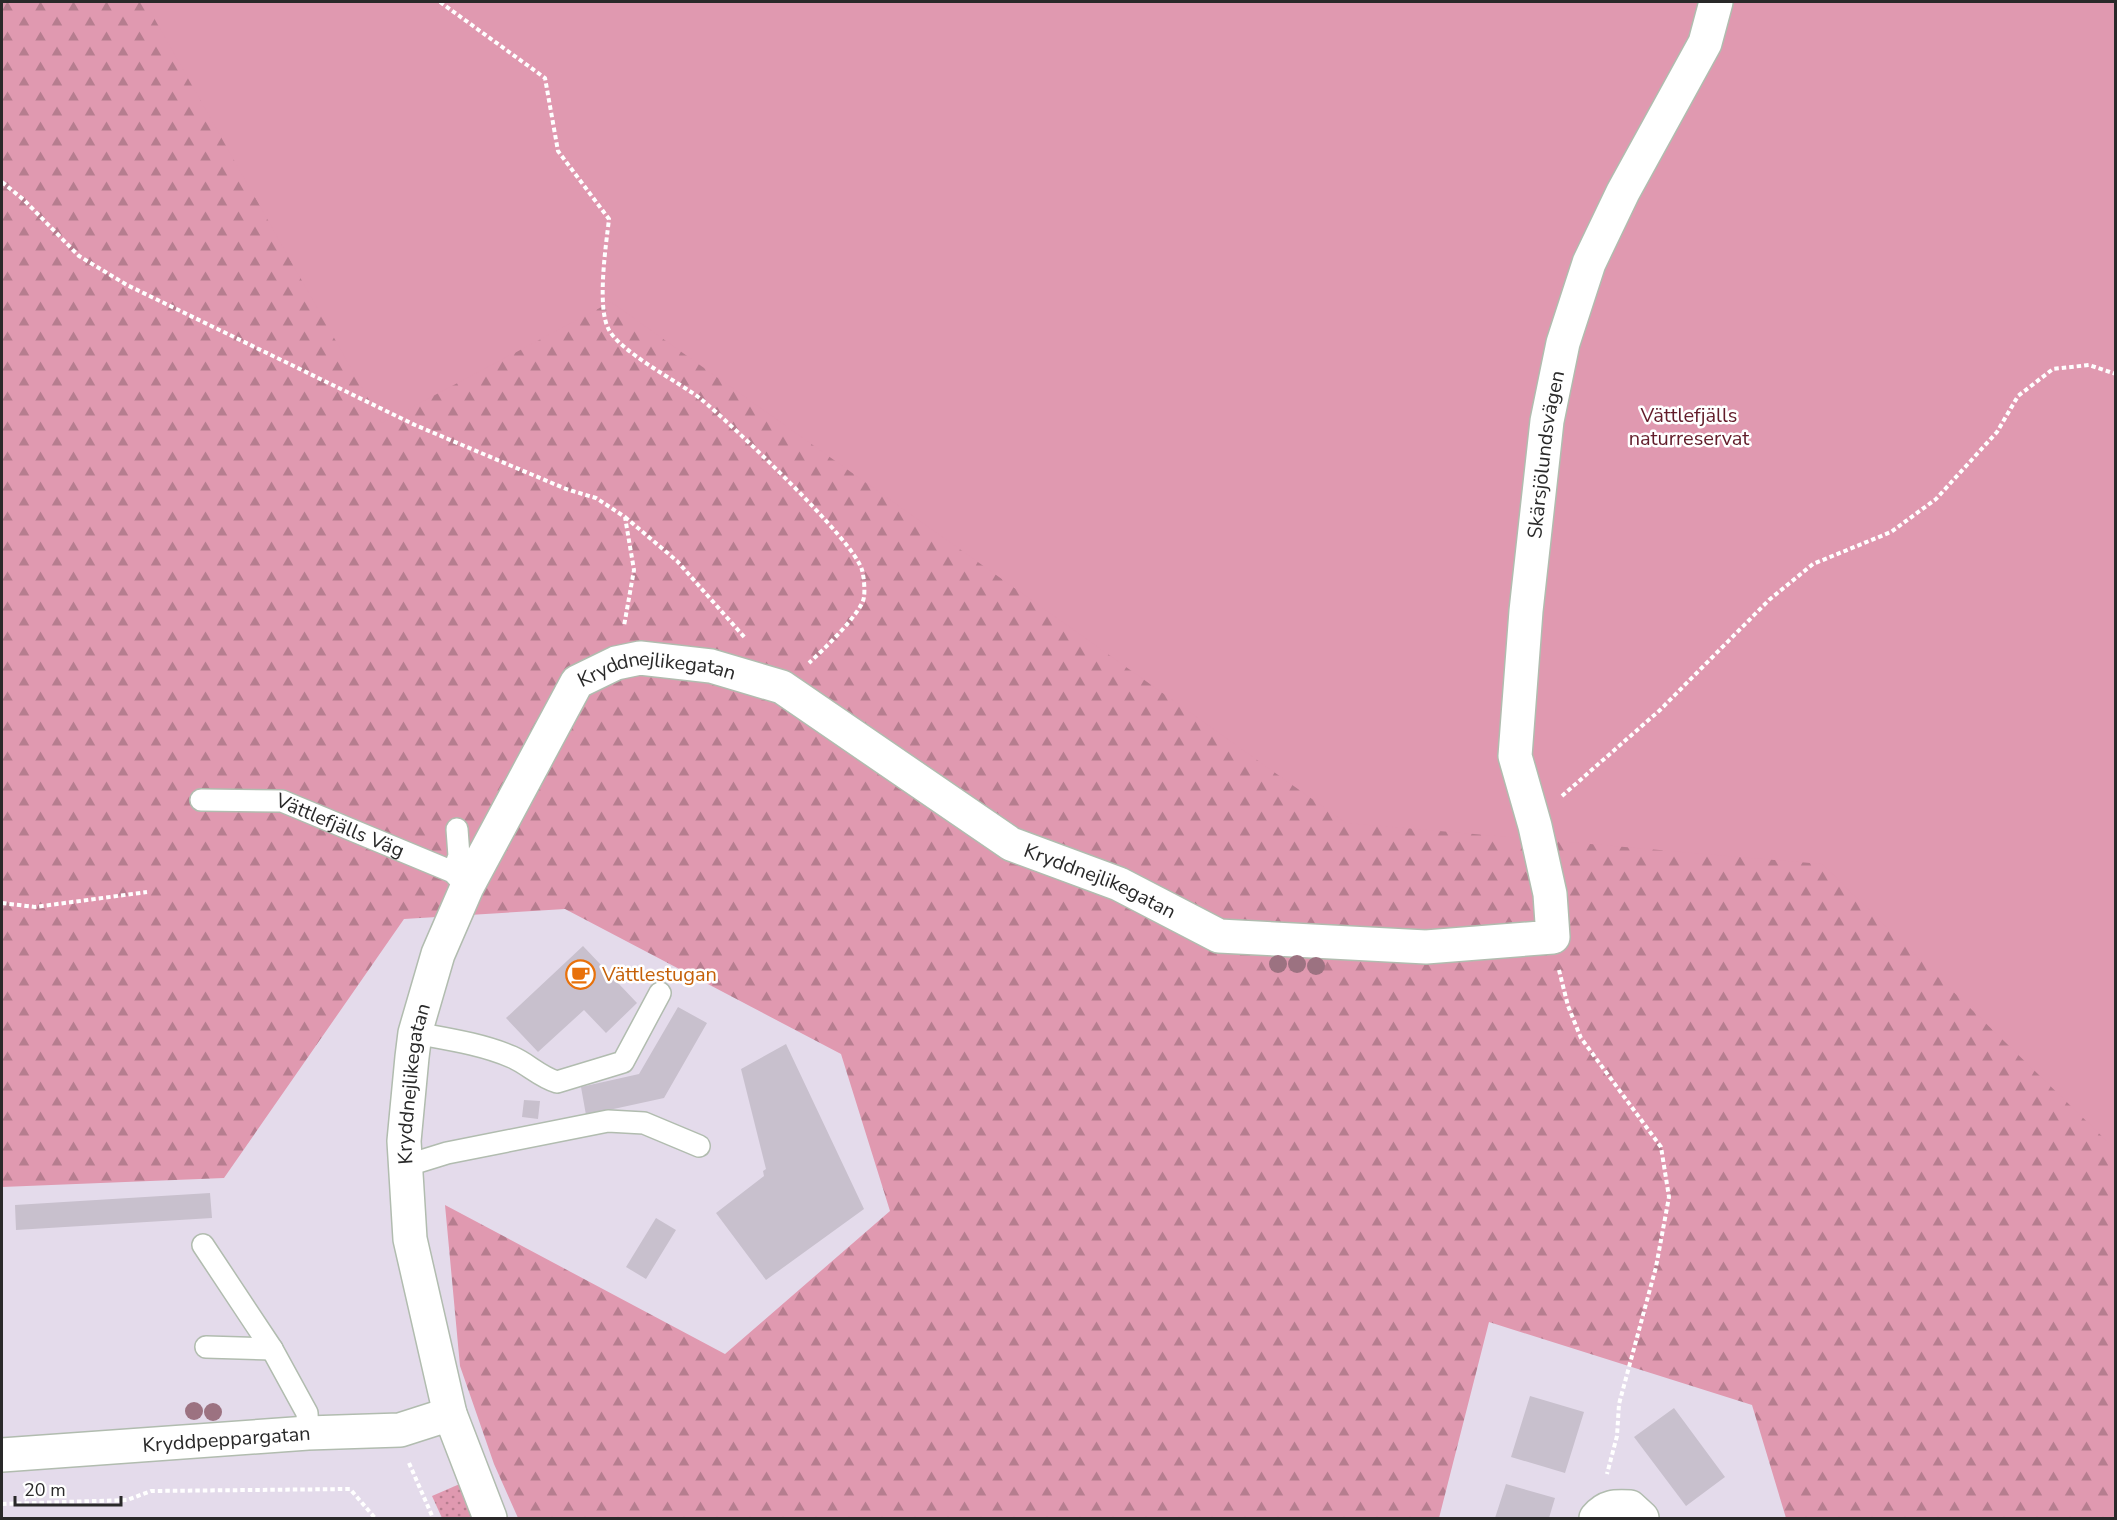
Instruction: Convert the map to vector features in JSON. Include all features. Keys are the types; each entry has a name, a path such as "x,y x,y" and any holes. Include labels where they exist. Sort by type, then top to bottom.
{"street":[{"name":"Skärsjölundsvägen","path":"1553,936 1550,894 1535,826 1515,756 1526,611 1545,433 1563,344 1590,263 1623,192 1705,43 1716,2"},
{"name":"Kryddnejlikegatan","path":"490,1518 450,1414 410,1239 404,1141 416,1033 460,880 577,682 616,663 640,658 711,666 782,687 1011,844 1119,884 1219,936 1426,946 1553,936"},
{"name":"Kryddpeppargatan","path":"2,1455 308,1432 400,1430 450,1414"},
{"path":"1596,1518 1603,1510 1615,1506 1630,1507 1642,1518"}],"lane":[{"name":"Vättlefjälls Väg","path":"201,800 282,801 460,880"},
{"path":"457,829 460,880"},
{"path":"416,1033 450,1039 512,1057 547,1079 557,1082 623,1062 660,993"},
{"path":"405,1166 447,1153 608,1121 644,1123 699,1146"},
{"path":"203,1245 272,1349 307,1413 308,1432"},
{"path":"206,1347 272,1349"}],"path":[{"path":"440,2 545,78 558,151 609,219 603,286 608,328 630,351 701,399 772,465 848,544 862,569 864,599 835,640 782,687"},
{"path":"2,182 24,200 79,256 127,285 415,425 566,489 596,498 625,517 677,561 747,640"},
{"path":"1535,826 1566,792 1660,710 1769,600 1813,564 1892,532 1936,499 1997,432 2018,396 2053,369 2089,365 2115,374"},
{"path":"616,663 634,570 625,517"},
{"path":"2,903 35,907 147,892"},
{"path":"1553,936 1568,1006 1581,1038 1661,1147 1669,1197 1656,1267 1619,1404 1617,1436 1596,1518"},
{"path":"400,1430 407,1459 433,1518"},
{"path":"2,1504 127,1500 151,1491 350,1489 375,1518"}],"green space":[{"path":"2,2 2115,2 2115,1518 1786,1518 1752,1405 1489,1322 1439,1518 518,1518 494,1464 460,1366 445,1205 725,1354 890,1211 841,1054 565,909 404,919 224,1178 2,1187"},
{"name":"Vättlefjälls naturreservat","path":"145,2 2115,2 2115,1149 1822,864 1346,823 611,302 382,423"},
{"path":"462,1483 476,1518 442,1518 432,1496"}],"building":[{"name":"Vättlestugan","path":"583,946 637,1003 606,1033 584,1010 538,1052 506,1018"},
{"path":"678,1007 707,1023 664,1098 586,1115 581,1087 639,1074"},
{"path":"786,1044 864,1209 766,1280 716,1213 764,1176 763,1171 766,1169 741,1069"},
{"path":"524,1100 540,1101 538,1119 522,1117"},
{"path":"210,1193 212,1218 16,1230 15,1205"},
{"path":"656,1218 676,1230 646,1279 626,1267"},
{"path":"1530,1396 1584,1412 1565,1473 1511,1457"},
{"path":"1674,1408 1725,1477 1686,1506 1634,1437"},
{"path":"1506,1484 1555,1498 1549,1518 1495,1518"}],"place":[{"name":"Vättlestugan","path":"581,974"}]}
